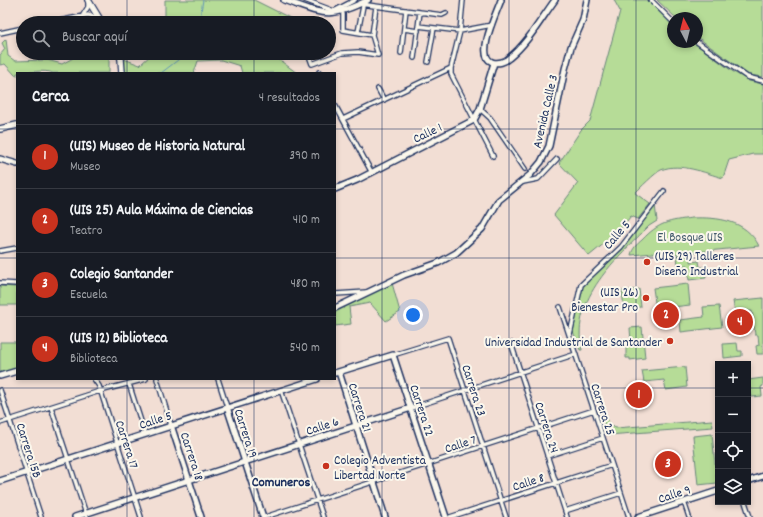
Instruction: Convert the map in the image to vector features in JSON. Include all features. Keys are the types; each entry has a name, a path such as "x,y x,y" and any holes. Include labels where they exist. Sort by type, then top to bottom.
{"main road":[{"path":"88,0 98,16"},
{"path":"121,60 122,72"},
{"path":"0,129 16,125"}],"street":[{"path":"80,16 87,11 88,0"},
{"path":"284,0 322,13 333,14 362,5 368,0"},
{"path":"305,7 307,0 334,11 355,0"},
{"path":"463,0 460,31 451,68 451,74 493,156"},
{"path":"501,0 485,48 487,58 494,63 504,62 515,52 555,0"},
{"name":"Avenida Calle 3","path":"336,308 456,253 482,229 499,200 534,171 547,151 569,54 582,20 587,0"},
{"path":"651,0 667,16"},
{"path":"362,5 442,15 446,13"},
{"path":"358,32 362,5"},
{"path":"336,55 342,53 358,52 378,55 372,35 376,7"},
{"path":"401,53 406,10"},
{"path":"414,58 420,12"},
{"path":"343,14 343,30 372,35"},
{"path":"80,16 90,16"},
{"path":"418,26 460,31 492,25"},
{"path":"428,62 434,28"},
{"path":"404,29 418,31"},
{"path":"0,33 16,30"},
{"path":"703,46 747,77 763,81"},
{"path":"311,60 312,64 323,60"},
{"path":"474,120 480,109 494,63"},
{"path":"343,119 451,68"},
{"path":"378,89 384,100"},
{"path":"336,108 372,173"},
{"path":"480,109 490,118 525,169"},
{"name":"Calle 1","path":"336,189 372,173 474,120"},
{"path":"0,158 16,164"},
{"path":"520,183 538,178 557,159"},
{"name":"Calle 5","path":"569,336 580,288 621,247 664,190"},
{"path":"0,251 16,248"},
{"path":"0,283 16,284"},
{"path":"336,294 368,292"},
{"name":"Carrera 25","path":"560,307 629,517"},
{"name":"Carrera 23","path":"394,355 448,338 506,517"},
{"name":"Carrera 24","path":"511,343 567,517"},
{"name":"Calle 6","path":"75,517 86,515 576,354"},
{"path":"337,373 394,355"},
{"name":"Carrera 22","path":"394,355 446,517"},
{"path":"0,376 16,372"},
{"name":"Carrera 21","path":"337,373 356,426 385,517"},
{"name":"Carrera 17","path":"94,380 100,391 141,517"},
{"path":"0,423 100,391 143,380"},
{"name":"Carrera 18","path":"157,380 201,517"},
{"name":"Carrera 19","path":"218,380 264,517"},
{"name":"Calle 5","path":"0,481 314,380"},
{"path":"129,384 145,434"},
{"name":"Carrera 15B","path":"0,390 41,517"},
{"path":"282,390 324,517"},
{"path":"51,407 86,515"},
{"name":"Calle 7","path":"264,517 594,410"},
{"path":"547,456 603,438"},
{"name":"Calle 8","path":"450,517 612,465"},
{"path":"751,480 763,476"},
{"name":"Calle 9","path":"638,517 715,491"},
{"path":"566,511 621,493"},
{"path":"684,502 689,517"},
{"path":"746,505 750,517"}],"green space":[{"path":"165,0 254,0 286,16 165,16"},
{"path":"614,0 647,0 667,19 667,48 701,48 732,71 749,81 763,84 763,154 753,154 729,160 723,178 692,169 676,167 659,171 635,193 650,204 638,219 631,216 617,233 589,256 554,215 578,183 559,163 581,130 590,121 620,11"},
{"path":"657,0 763,0 763,77 749,75 703,41 703,12 670,12"},
{"path":"6,39 8,56 15,61 47,60 62,64 69,60 109,60 109,72 41,71 16,72 16,76 5,64 0,65 0,55 5,49 2,43"},
{"path":"124,60 140,65 145,60 221,60 198,61 194,72 125,72"},
{"path":"221,60 279,60 296,72 242,72 240,66"},
{"path":"655,205 657,221 649,226 623,252 599,280 589,296 583,313 580,331 582,350 580,350 573,331 583,286 620,250"},
{"name":"El Bosque UIS","path":"692,218 712,218 739,225 753,237 759,246 665,255 665,252 631,255 632,251 637,245 654,229 665,223"},
{"path":"690,253 691,262 699,261 700,267 705,267 706,278 689,280 687,265 678,266 677,255"},
{"path":"392,283 400,312 386,321 370,303 349,307 351,324 336,326 336,311"},
{"path":"688,284 690,305 656,309 653,288"},
{"path":"0,286 16,287 16,305 0,305"},
{"path":"639,289 641,307 624,308 622,291"},
{"path":"763,298 763,354 757,354 756,346 759,345 758,335 755,335 752,311 735,312 733,301"},
{"path":"719,306 722,327 681,332 680,320 704,317 703,307"},
{"path":"642,327 645,358 630,360 630,358 626,358 626,343 631,342 630,328"},
{"path":"0,342 16,342 16,368 0,373"},
{"path":"737,343 738,351 742,351 742,356 724,358 723,344"},
{"path":"685,367 687,387 666,390 664,380 644,382 642,371"},
{"path":"763,378 763,386 761,387 762,396 752,397 751,380"},
{"path":"605,414 610,425 616,428 712,420 713,427 608,435 601,415"},
{"path":"712,434 715,463 715,483 698,485 693,436"}],"waterway":[{"path":"200,16 203,0"},
{"path":"162,72 178,60"}],"place":[{"name":"(UIS 29) Talleres Diseño Industrial","path":"647,262"},
{"name":"(UIS 26) Bienestar Pro","path":"646,298"},
{"name":"(UIS 25) Aula Máxima de Ciencias","path":"666,315"},
{"name":"(UIS 12) Biblioteca","path":"740,322"},
{"name":"Universidad Industrial de Santander","path":"670,341"},
{"name":"(UIS) Museo de Historia Natural","path":"639,395"},
{"name":"Colegio Santander","path":"668,464"},
{"name":"Colegio Adventista Libertad Norte","path":"326,466"}],"district":[{"name":"Comuneros","path":"281,481"}]}
